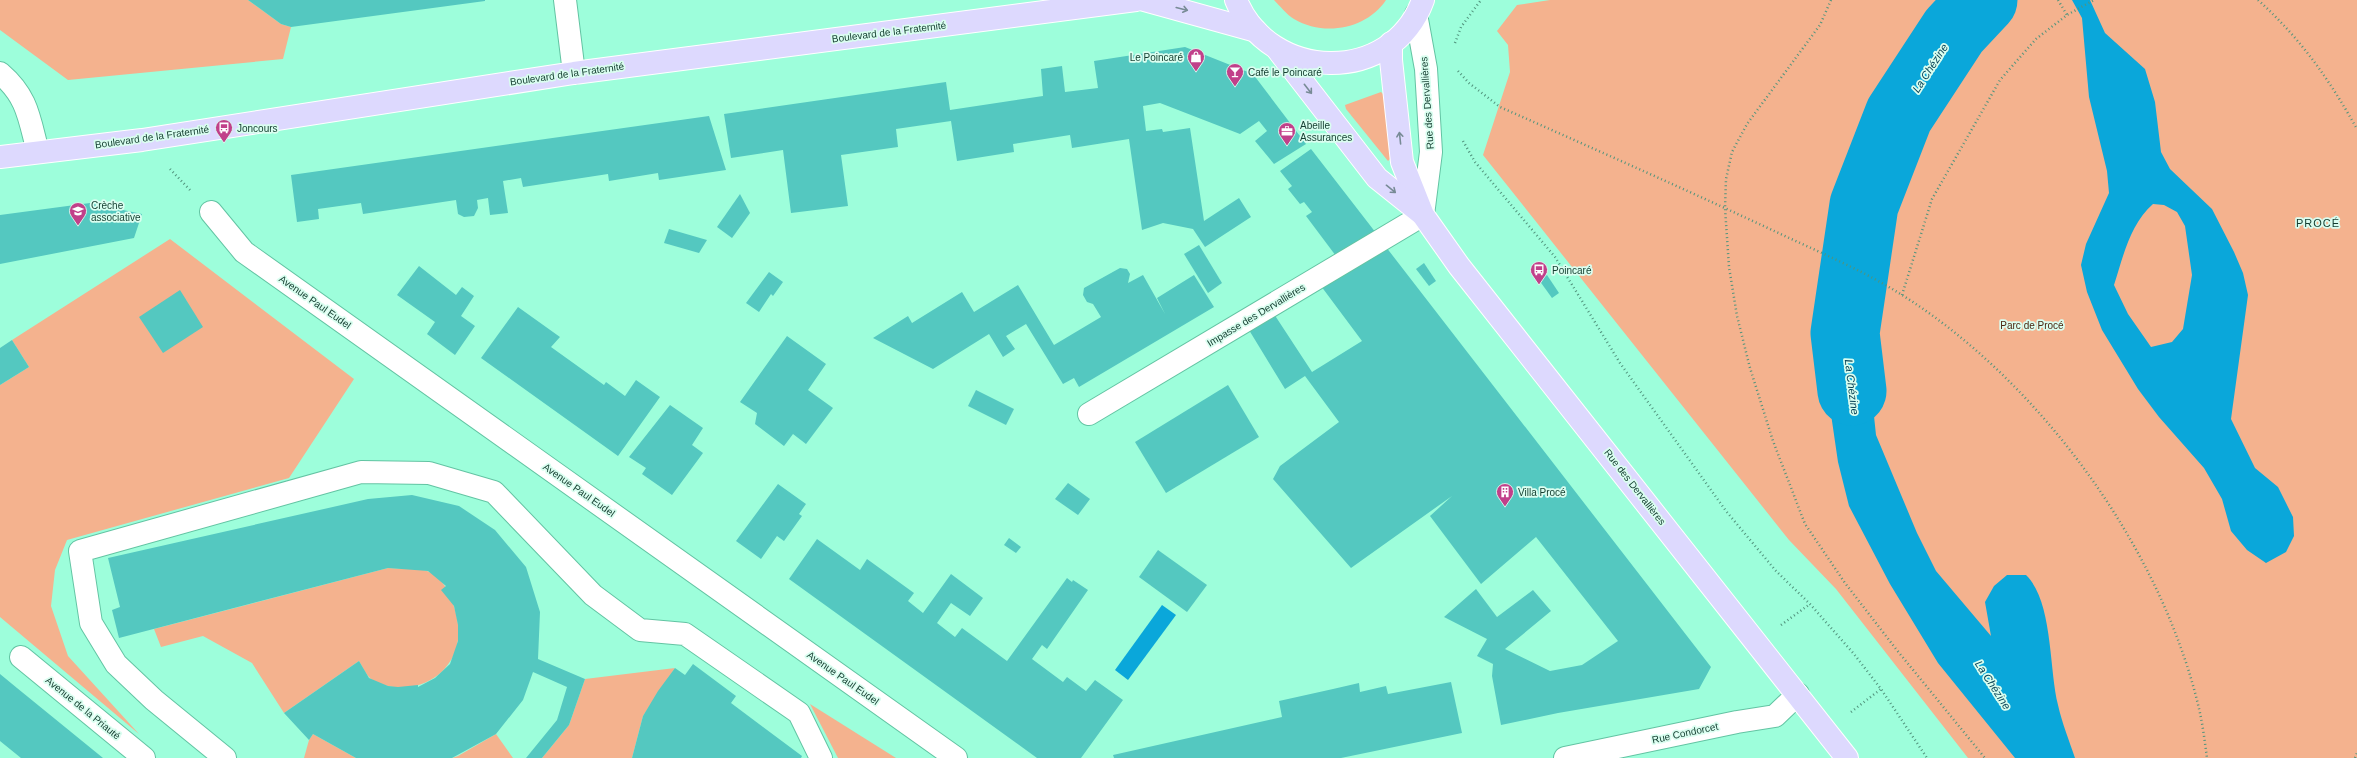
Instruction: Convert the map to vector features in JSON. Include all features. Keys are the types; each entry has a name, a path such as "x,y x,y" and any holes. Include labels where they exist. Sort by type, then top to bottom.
{"main road":[{"name":"Boulevard de la Fraternité","path":"0,157 142,140 574,73 1136,0"},
{"path":"1144,0 1256,32"},
{"path":"1236,0 1256,32 1275,48 1300,59 1320,63 1341,63 1367,56 1391,43 1422,5"},
{"name":"Rue des Dervallières","path":"1391,43 1391,60 1402,162 1423,215 1459,266 1848,758"},
{"name":"Rue des Dervallières","path":"1275,48 1377,178 1423,215"}],"street":[{"path":"565,0 574,73"},
{"name":"Rue des Dervallières","path":"1422,5 1431,152 1423,215"},
{"path":"0,73 25,101 38,152"},
{"name":"Avenue Paul Eudel","path":"211,212 244,252 956,758"},
{"name":"Impasse des Dervallières","path":"1090,414 1423,215"},
{"path":"225,758 154,700 116,664 91,624 80,552 361,472 429,473 494,492 593,595 640,630 685,634 799,713 821,758"},
{"name":"Avenue de la Priauté","path":"21,657 144,758"},
{"name":"Rue Condorcet","path":"1565,758 1737,722 1775,716 1798,694"}],"path":[{"path":"1454,44 1461,27 1481,0"},
{"path":"1831,0 1820,25 1747,124 1732,152 1726,179 1725,208 1728,267 1737,316 1750,368 1775,449 1806,524 1845,583 1896,649 1986,758"},
{"path":"2058,0 2067,15"},
{"path":"1902,295 1932,199 1970,129 2000,80 2036,39 2067,15 2094,0"},
{"path":"2258,0 2286,25 2308,52 2335,90 2357,129"},
{"path":"1455,67 1469,84 1500,107 1830,257 1902,295 1959,336 2003,374 2043,415 2115,514 2139,555 2166,610 2176,636 2200,713 2207,758"},
{"path":"142,140 211,212"},
{"path":"1475,162 1555,257 1620,363 1726,511 1776,570 1810,604 1854,654 1881,689 1927,758"},
{"path":"1826,730 1881,689"},
{"path":"2355,758 2357,753"}],"green space":[{"path":"0,0 248,0 281,24 291,27 283,59 68,80 0,30"},
{"path":"1274,0 1386,0 1378,10 1368,18 1356,24 1331,29 1306,25 1294,19"},
{"name":"Parc de Procé","path":"1550,0 2357,0 2357,758 1968,758 1836,589 1789,540 1483,155 1510,72 1508,45 1497,31 1517,5"},
{"path":"1381,92 1384,95 1391,158 1388,161 1346,109 1345,105"},
{"path":"170,239 354,379 289,478 67,540 55,570 51,606 68,656 139,734 0,617 0,385 29,367 12,340"},
{"path":"388,568 423,570 431,573 445,586 457,619 458,640 454,654 447,666 437,676 425,683 412,687 398,688 384,685 371,679 359,661 284,713 252,663 203,636 161,647 154,629"},
{"path":"675,668 643,716 632,758 542,758 569,725 585,679"},
{"path":"810,704 896,758 838,758"},
{"path":"313,734 356,758 304,758 309,740"},
{"path":"496,734 513,758 452,758 458,756"}],"water":[{"path":"2072,0 2090,0 2105,33 2145,69 2155,102 2161,152 2170,169 2212,209 2243,273 2248,295 2231,419 2255,468 2278,487 2293,517 2294,536 2286,552 2266,563 2247,550 2231,531 2222,499 2204,468 2159,417 2138,389 2102,330 2087,292 2081,265 2086,244 2109,193 2107,171 2089,97 2082,18","holes":["2153,204 2164,205 2177,212 2185,226 2192,275 2183,329 2172,342 2151,347 2128,314 2114,285 2124,252 2138,221"]},
{"path":"1837,286 1862,303 1876,435 1917,533 1936,571 1991,636 1985,602 1994,586 2007,575 2026,575 2035,587 2046,618 2058,705 2075,758 2015,758 1938,663 1890,584 1849,506 1838,462 1826,380 1824,341"},
{"path":"1162,605 1176,615 1128,680 1115,670"}],"building":[{"path":"248,0 485,1 291,27 281,24"},
{"path":"1185,47 1253,74 1306,144 1274,164 1255,141 1267,131 1259,121 1240,134 1160,103 1143,106 1146,131 1162,129 1163,132 1190,128 1204,221 1239,198 1251,217 1205,247 1193,229 1163,223 1142,230 1129,139 1072,148 1070,135 1013,144 1014,152 957,161 951,121 896,129 898,147 841,155 848,206 791,213 783,150 731,158 724,114 946,82 950,110 1043,96 1041,69 1062,66 1065,92 1098,88 1094,61"},
{"path":"709,116 726,170 659,180 658,173 609,181 608,174 523,187 521,178 503,181 508,213 490,215 488,198 477,200 478,208 474,216 464,217 458,214 456,200 363,214 361,203 318,209 319,219 297,222 291,175"},
{"path":"1311,149 1376,233 1336,256 1306,216 1312,212 1304,202 1300,204 1288,189 1292,186 1280,171"},
{"path":"740,194 750,213 732,238 717,227"},
{"name":"Crèche associative","path":"90,203 142,214 134,238 0,264 0,215"},
{"path":"669,229 707,240 699,253 664,243"},
{"path":"1199,245 1222,283 1208,293 1184,254"},
{"path":"1386,247 1711,667 1699,689 1558,713 1501,725 1492,676 1493,664 1477,656 1487,639 1444,617 1476,589 1497,617 1533,590 1551,611 1505,649 1550,671 1582,665 1618,641 1536,537 1481,584 1430,516 1452,496 1351,568 1273,479 1280,466 1339,422 1305,376 1285,389 1249,330 1274,314 1312,372 1362,341 1321,286"},
{"path":"1424,263 1436,281 1429,286 1416,269"},
{"path":"419,266 456,295 462,287 474,296 461,316 475,326 455,355 427,334 435,322 397,295"},
{"path":"1120,268 1127,269 1130,274 1128,283 1143,275 1165,314 1157,298 1194,275 1214,307 1079,387 1074,378 1063,384 1026,324 1006,336 1015,349 1003,357 989,334 933,369 873,338 908,316 912,323 962,292 974,312 1018,285 1054,345 1101,317 1093,304 1087,302 1083,295 1084,288"},
{"path":"769,272 783,282 773,296 771,294 759,312 746,303"},
{"path":"1547,275 1559,293 1552,298 1539,280"},
{"path":"180,290 203,327 163,353 139,317"},
{"path":"518,307 560,337 551,347 604,385 606,382 625,396 636,380 660,397 618,456 481,358"},
{"path":"787,336 826,364 808,390 833,408 806,444 793,434 784,446 755,424 757,413 740,402"},
{"path":"12,340 29,367 0,385 0,348"},
{"path":"1228,385 1259,437 1166,493 1135,442"},
{"path":"976,390 1014,409 1006,425 968,406"},
{"path":"670,405 703,428 692,445 703,453 672,495 642,474 646,468 629,457"},
{"path":"1068,483 1090,499 1078,515 1055,499"},
{"path":"778,484 806,504 799,514 802,516 784,541 777,536 761,559 736,541"},
{"path":"412,495 459,506 495,530 526,567 540,612 538,659 585,679 569,725 542,758 526,758 557,720 567,687 533,672 523,700 496,734 452,758 356,758 313,734 309,740 284,713 359,661 369,678 388,686 398,687 418,685 418,687 435,678 450,664 458,641 458,625 454,606 441,590 446,586 428,571 388,568 119,638 112,610 120,607 108,558 368,499"},
{"path":"1009,538 1021,547 1016,553 1004,545"},
{"path":"817,539 860,570 867,559 914,593 908,601 923,613 951,574 983,598 970,616 951,603 937,623 955,637 962,628 1007,661 1067,578 1072,582 1073,580 1088,590 1047,649 1042,645 1032,659 1063,682 1067,677 1086,691 1095,680 1123,700 1081,758 1037,758 789,579"},
{"path":"1158,550 1207,585 1187,612 1139,577"},
{"path":"693,664 736,696 731,703 802,756 801,758 632,758 643,716 658,691 675,668 685,675"},
{"path":"0,674 103,758 21,758 0,741"},
{"path":"1451,682 1462,733 1341,758 1114,758 1113,755 1282,717 1279,701 1359,683 1360,692 1386,686 1388,694"}],"waterway":[{"name":"La Chézine","path":"1852,391 1845,333 1864,205 1899,115 1954,31 1983,0"}],"place":[{"name":"Le Poincaré","path":"1196,72"},
{"name":"Café le Poincaré","path":"1235,87"},
{"name":"Joncours","path":"224,143"},
{"name":"Abeille Assurances","path":"1287,146"},
{"name":"Crèche associative","path":"78,226"},
{"name":"Poincaré","path":"1539,285"},
{"name":"Villa Procé","path":"1505,507"}],"district":[{"name":"PROCÉ","path":"2318,223"}]}
